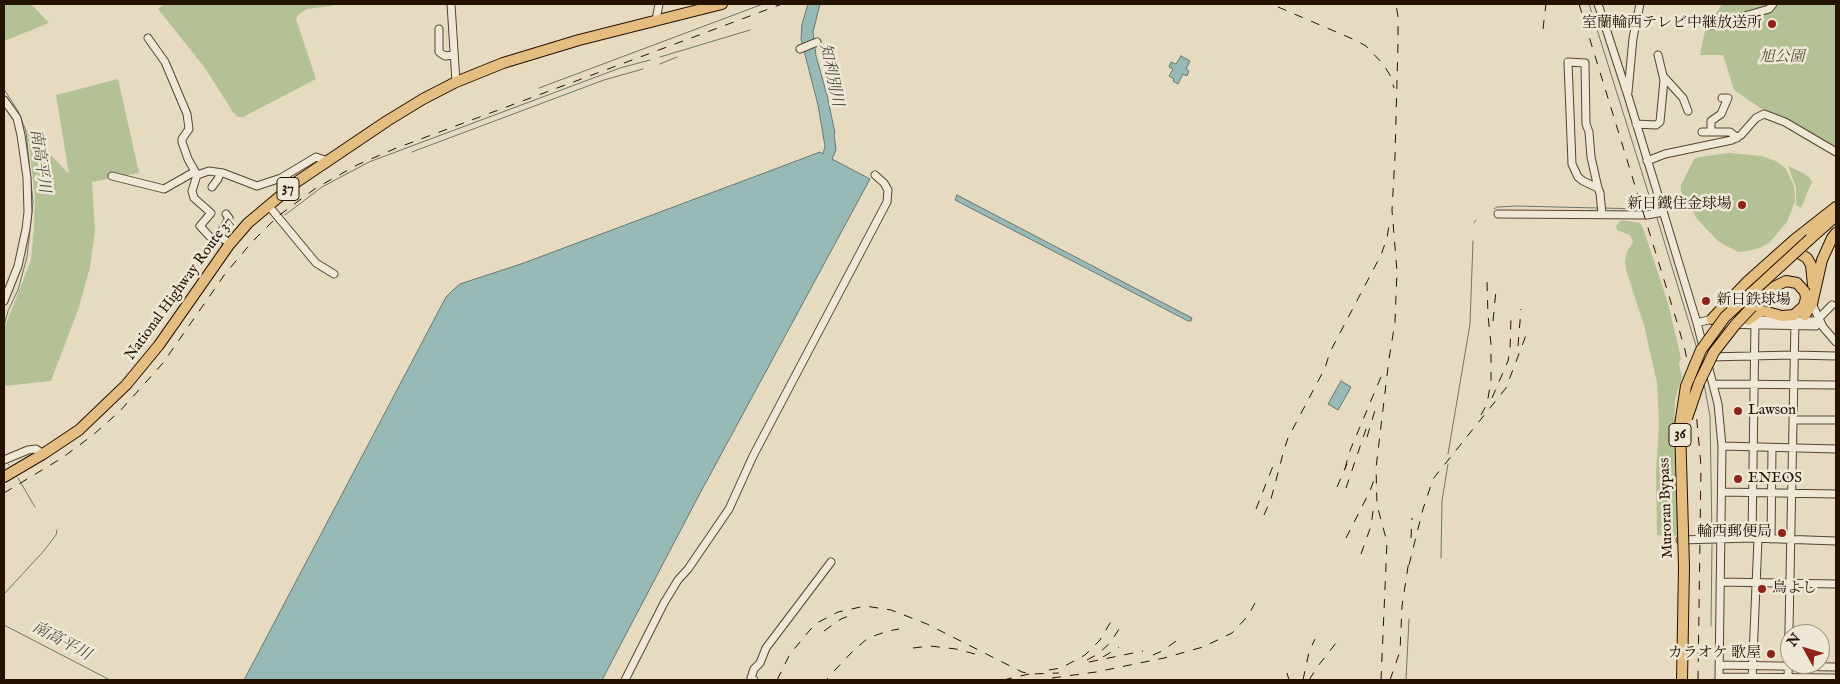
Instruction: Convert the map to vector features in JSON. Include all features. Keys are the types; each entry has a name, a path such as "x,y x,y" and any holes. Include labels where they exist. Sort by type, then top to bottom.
{"highway":[{"name":"National Highway Route 37","path":"4,477 78,430 138,372 160,345 230,243 248,223 298,181 387,120 456,82 520,57 722,4"},
{"path":"1712,319 1748,280 1794,240 1809,238 1836,207"},
{"name":"Muroran Bypass","path":"1682,680 1684,567 1680,439 1681,415 1686,386 1696,360 1708,340 1734,308 1809,238 1836,216"},
{"name":"Muroran Bypass","path":"1688,680 1690,570 1686,464 1687,418 1695,379 1703,360 1728,324 1809,238 1836,223"},
{"path":"1795,324 1805,316 1812,304 1822,260 1836,233"},
{"path":"1680,439 1678,407 1683,383 1691,360 1698,346 1734,300 1785,255 1795,251 1807,258 1811,265 1814,292"},
{"path":"1687,418 1699,383 1714,352 1735,325 1774,287 1786,281 1791,281 1801,287 1806,298 1804,306 1794,315 1782,316 1763,311 1758,312 1753,322"}],"street":[{"path":"451,4 456,82"},
{"path":"656,20 659,4"},
{"path":"1598,4 1628,96 1714,384 1721,426 1722,446 1719,678 1836,678"},
{"path":"1628,96 1633,38 1640,4"},
{"path":"1710,26 1769,10 1773,4"},
{"path":"440,29 439,52 445,56 454,55"},
{"path":"148,38 165,62 187,114 189,130 182,139 182,142 196,173 192,191 194,198 212,213 200,226 211,238 219,236 230,243"},
{"path":"800,49 818,42"},
{"path":"1636,124 1656,125 1660,122 1664,77 1658,55"},
{"path":"1598,188 1578,177 1572,164 1568,62 1585,64 1586,124 1589,132 1591,157 1598,188 1602,210"},
{"path":"1664,77 1683,98 1688,111"},
{"path":"1711,132 1711,122 1721,114 1728,98 1722,98"},
{"path":"4,100 17,118 21,135 28,212 18,266 4,301"},
{"path":"1646,161 1665,154 1737,138 1756,118 1764,114 1785,122 1836,152"},
{"path":"1702,132 1730,132 1737,138"},
{"path":"112,176 164,189 196,173 209,171 257,186 281,178 316,157 327,161"},
{"path":"212,187 220,173"},
{"path":"625,680 664,603 678,580 688,569 729,509 753,456 887,202 888,190 884,183 875,175"},
{"path":"268,205 316,262 334,274"},
{"path":"1498,214 1602,210 1647,215 1663,212"},
{"path":"219,236 229,218 226,214"},
{"path":"1812,304 1820,320 1836,342"},
{"path":"1697,325 1712,319 1795,324 1820,320 1832,305"},
{"path":"1697,325 1753,322"},
{"path":"1752,679 1756,582 1753,493 1753,322"},
{"path":"1789,624 1795,324"},
{"path":"1706,357 1836,356"},
{"path":"1714,384 1836,385"},
{"path":"1793,420 1836,420"},
{"path":"1722,446 1836,449"},
{"path":"1771,539 1772,448"},
{"path":"4,460 28,450 36,449 43,454"},
{"path":"1722,492 1836,494"},
{"path":"1680,540 1755,538 1836,541"},
{"path":"754,680 751,678 754,669 760,663 766,648 831,562"},
{"path":"1720,582 1836,584"},
{"path":"1719,665 1780,667"}],"green space":[{"path":"4,4 31,4 49,23 4,41"},
{"path":"164,4 335,4 307,9 298,15 296,19 316,79 243,117 238,117 205,68 158,9"},
{"name":"旭公園","path":"1722,4 1836,4 1836,147 1763,110 1734,90 1723,55 1700,55 1705,31"},
{"path":"118,79 139,173 92,182 95,231 90,267 79,307 51,381 4,386 4,329 31,260 34,227 35,197 27,130 69,174 56,95"},
{"name":"新日鐵住金球場","path":"1729,153 1761,156 1776,161 1786,169 1794,186 1795,201 1787,222 1770,242 1760,248 1738,252 1719,242 1697,219 1681,191 1681,185 1694,159"},
{"path":"1788,166 1809,177 1812,182 1801,208 1796,205 1796,187"},
{"path":"1621,220 1640,223 1643,228 1668,303 1681,358 1679,364 1682,377 1675,400 1674,433 1678,535 1671,537 1657,535 1656,471 1659,424 1657,383 1644,325 1626,270 1627,252 1633,242 1630,235 1617,230 1616,226"}],"water":[{"path":"808,4 820,4 813,32 816,56 835,133 836,150 832,159 870,179 698,497 602,680 244,680 446,297 453,290 460,284 521,264 820,152 823,154 825,146 818,105 801,39 802,24"},
{"path":"1181,56 1190,61 1186,69 1189,71 1187,76 1183,74 1178,84 1169,76 1173,69 1169,67 1171,62 1176,64"},
{"path":"957,195 1192,318 1191,321 955,200"},
{"path":"1341,381 1351,387 1338,410 1328,404"}],"waterway":[{"path":"539,88 763,4"},
{"path":"1589,4 1654,211"},
{"path":"660,57 750,30"},
{"path":"660,64 677,57"},
{"path":"285,215 322,187 369,162 620,68 650,60"},
{"path":"412,152 604,80 643,69"},
{"name":"南高平川","path":"4,89 18,111 26,131 33,202 27,257 18,290 8,311 4,326"},
{"path":"1604,208 1641,209 1652,205"},
{"path":"1494,209 1497,207 1517,206 1597,208"},
{"path":"1657,218 1697,349"},
{"path":"1448,454 1470,324 1473,241"},
{"path":"1704,384 1710,416 1712,537"},
{"path":"1441,558 1442,501 1448,464"},
{"name":"南高平川","path":"18,478 35,507"},
{"name":"南高平川","path":"4,594 42,553 56,535 57,530"},
{"path":"1711,626 1712,545"},
{"path":"1406,680 1409,619"},
{"name":"南高平川","path":"4,625 108,679"}],"railway":[{"path":"4,493 62,458 93,435 120,411 163,363 225,274 252,242 277,217 316,188 357,165 394,149 782,4"},
{"path":"1381,680 1387,542 1377,505 1376,468 1395,322 1397,271 1392,210 1398,43 1396,4"},
{"path":"1543,29 1546,4"},
{"path":"1579,4 1677,322 1695,400 1701,466 1698,680"},
{"path":"1278,7 1366,46 1383,64 1390,75 1394,88"},
{"path":"1264,515 1271,499 1288,438 1325,368 1330,352 1381,255 1389,225"},
{"path":"1481,415 1487,404 1491,381 1487,281"},
{"path":"1493,321 1496,290"},
{"path":"1518,346 1521,309"},
{"path":"1492,398 1508,361 1511,318"},
{"path":"1409,565 1423,509 1433,479 1506,388 1528,330"},
{"path":"1345,469 1349,453 1383,372"},
{"path":"1367,437 1376,407"},
{"path":"1346,488 1366,429"},
{"path":"1256,509 1275,461"},
{"path":"1337,487 1347,464"},
{"path":"1346,538 1374,480"},
{"path":"1361,554 1371,526 1374,504"},
{"path":"1411,538 1412,518"},
{"path":"1390,680 1400,651 1402,606 1409,560"},
{"path":"1052,678 1096,672 1164,658 1203,647 1232,633 1248,616 1255,603"},
{"path":"777,680 790,654 815,624 838,612 865,606 891,610 927,624 1022,672 1032,674 1059,673"},
{"path":"824,631 841,619 851,615"},
{"path":"1049,670 1061,668 1085,655 1100,640 1113,618"},
{"path":"1087,660 1098,654 1110,643 1123,623"},
{"path":"834,671 868,638 899,629"},
{"path":"1153,655 1179,639"},
{"path":"1303,680 1309,652 1315,639"},
{"path":"1309,680 1336,643"},
{"path":"913,648 930,646 956,649 975,654"},
{"path":"1103,657 1119,647"},
{"path":"1089,662 1143,651"},
{"path":"1287,673 1289,680"},
{"path":"1003,680 1029,674"}],"place":[{"name":"室蘭輪西テレビ中継放送所","path":"1772,24"},
{"name":"新日鐵住金球場","path":"1742,205"},
{"name":"新日鉄球場","path":"1706,301"},
{"name":"Lawson","path":"1738,411"},
{"name":"ENEOS","path":"1738,479"},
{"name":"輪西郵便局","path":"1782,533"},
{"name":"鳥よし","path":"1762,589"},
{"name":"カラオケ 歌屋","path":"1771,654"}],"water label":[{"name":"知利別川","path":"830,75"}]}
